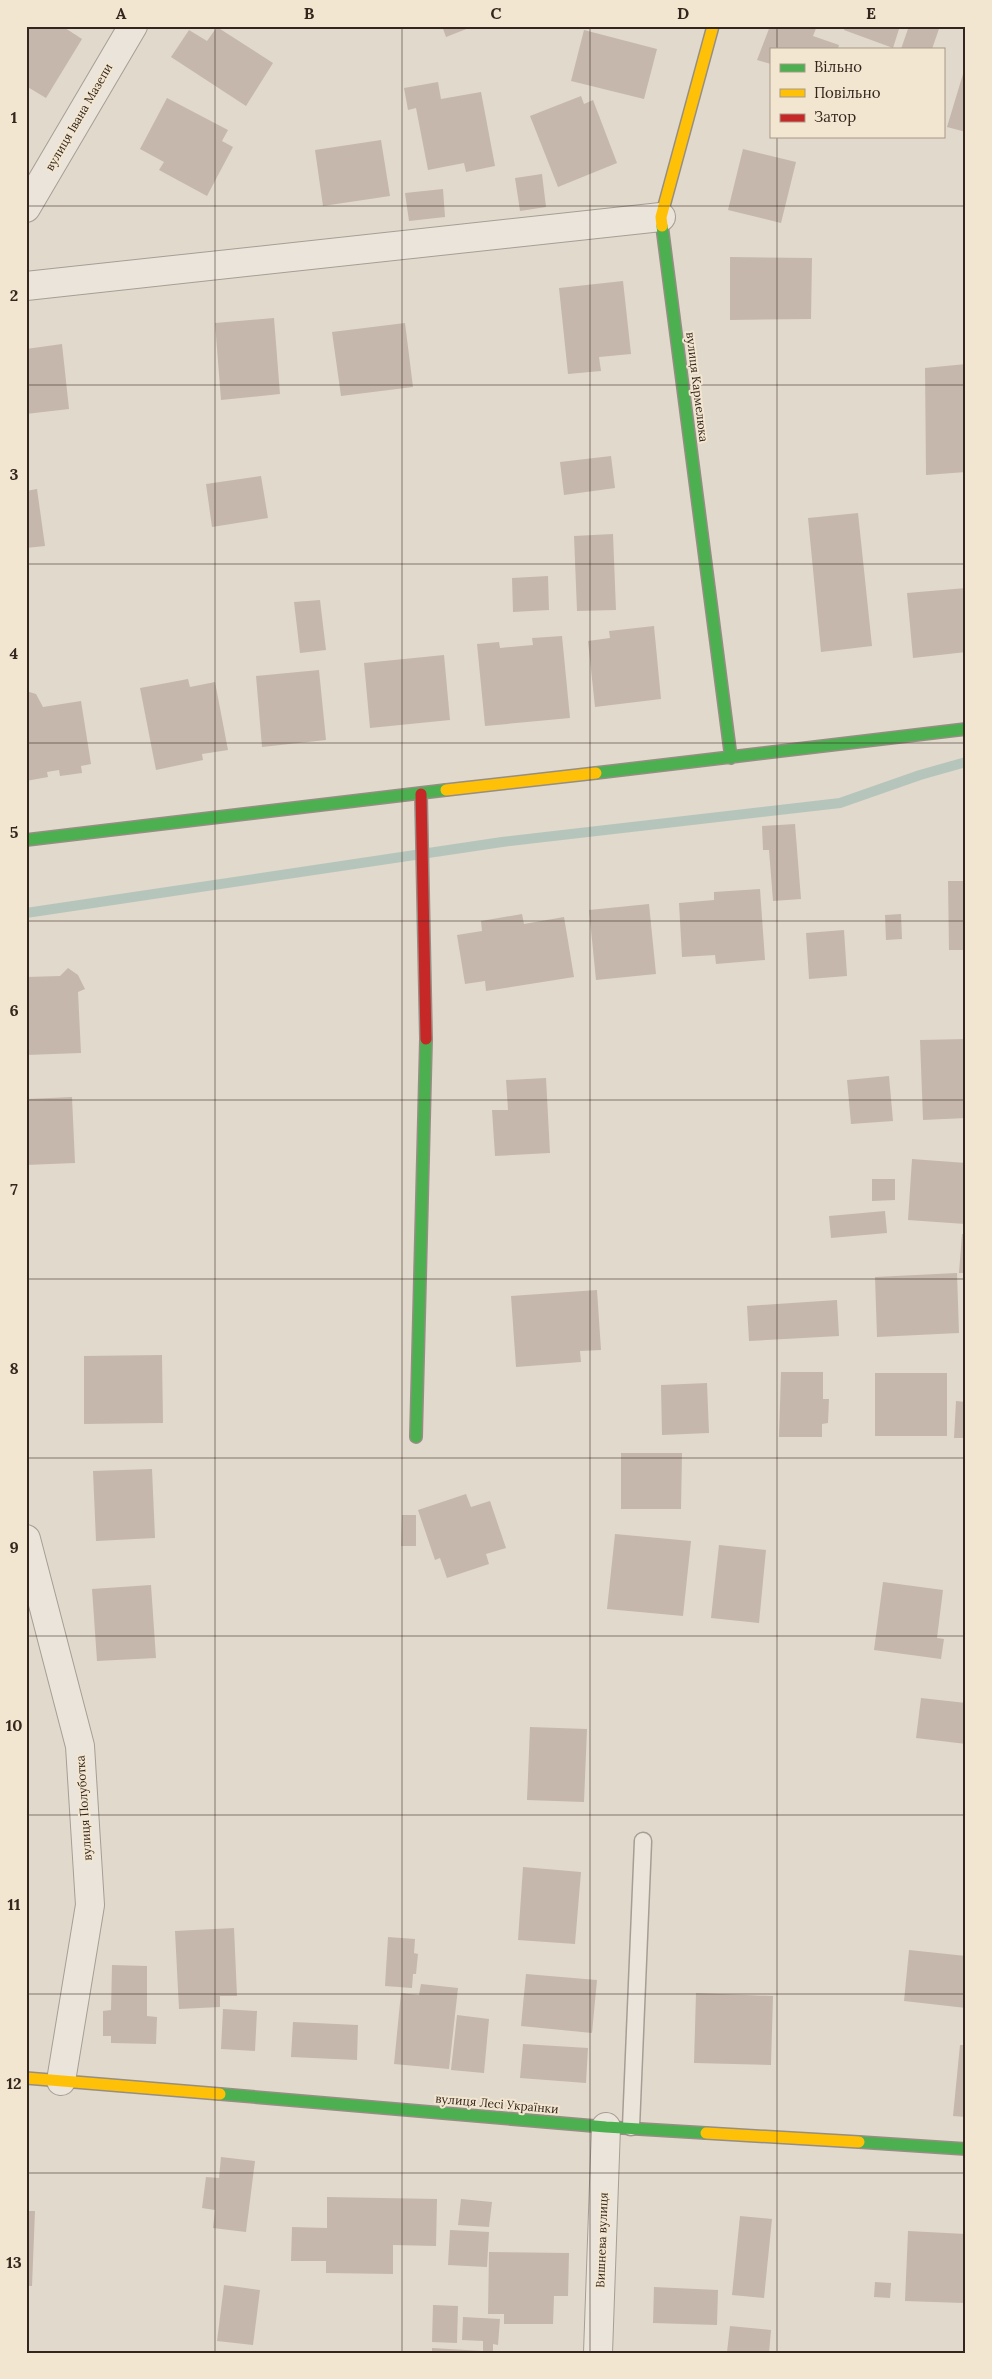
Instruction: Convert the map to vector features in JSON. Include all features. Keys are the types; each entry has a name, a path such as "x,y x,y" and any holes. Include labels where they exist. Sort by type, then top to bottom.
{"street":[{"name":"вулиця Івана Мазепи","path":"26,208 133,26"},
{"name":"вулиця Кармелюка","path":"713,26 661,217 732,758"},
{"path":"26,286 661,217"},
{"path":"26,840 966,729"},
{"path":"416,1436 426,1044 421,794"},
{"name":"вулиця Полуботка","path":"26,1539 80,1746 90,1905 60,2080"},
{"name":"вулиця Лесі Українки","path":"26,2078 618,2127 966,2150"},
{"name":"Вишнева вулиця","path":"598,2353 618,2127"}],"lane":[{"path":"618,2127 643,1841"}],"building":[{"path":"26,26 62,26 82,39 46,98 26,86"},
{"path":"442,26 474,26 446,37"},
{"path":"770,26 817,26 813,36 839,45 838,48 770,48 770,64 757,60"},
{"path":"845,26 900,26 893,48 844,30"},
{"path":"909,26 940,26 932,48 901,48"},
{"path":"217,27 273,63 246,106 171,57 189,30 207,41"},
{"path":"584,30 657,49 644,99 571,81"},
{"path":"966,64 966,132 947,127"},
{"path":"438,82 441,99 481,92 495,166 466,172 464,163 428,170 416,108 408,110 404,88"},
{"path":"581,96 584,104 593,100 617,163 558,187 530,116"},
{"path":"167,98 228,130 222,141 233,147 207,196 159,170 164,162 140,149"},
{"path":"381,140 390,196 323,206 315,150"},
{"path":"743,149 796,162 781,223 728,210"},
{"path":"542,174 546,207 520,211 515,178"},
{"path":"443,189 445,217 409,221 405,193"},
{"path":"730,257 812,258 811,319 730,320"},
{"path":"623,281 631,354 599,357 601,371 568,374 559,288"},
{"path":"274,318 280,394 221,400 215,323"},
{"path":"405,323 413,387 341,396 332,332"},
{"path":"62,344 69,409 26,414 26,349"},
{"path":"966,364 966,472 926,475 925,368"},
{"path":"611,456 615,488 564,495 560,462"},
{"path":"261,476 268,518 212,527 206,484"},
{"path":"37,489 45,546 26,548 26,491"},
{"path":"858,513 872,646 821,652 808,518"},
{"path":"613,534 616,610 577,611 574,536"},
{"path":"548,576 549,610 513,612 512,578"},
{"path":"966,588 966,652 913,658 907,593"},
{"path":"320,600 326,650 300,653 294,602"},
{"path":"654,626 661,699 595,707 588,641 610,638 609,631"},
{"path":"562,636 570,718 485,726 477,644 499,642 500,648 533,645 532,638"},
{"path":"444,655 450,720 370,728 364,663"},
{"path":"319,670 326,740 262,747 256,676"},
{"path":"188,679 190,687 215,682 228,750 202,754 203,760 156,770 140,688"},
{"path":"26,691 36,694 43,707 81,701 91,764 81,766 82,773 60,776 59,770 47,772 48,777 26,781"},
{"path":"795,824 801,899 773,901 769,850 763,850 762,826"},
{"path":"948,881 966,881 966,950 949,950"},
{"path":"760,889 765,960 716,964 715,955 682,957 679,903 714,900 714,892"},
{"path":"649,904 656,974 596,980 589,910"},
{"path":"522,914 524,924 564,917 574,977 486,991 485,981 465,984 457,935 482,931 481,921"},
{"path":"901,914 902,939 886,940 885,915"},
{"path":"844,930 847,976 809,979 806,933"},
{"path":"68,968 78,975 85,989 78,992 81,1053 26,1055 26,977 60,976"},
{"path":"966,1039 966,1118 923,1120 920,1040"},
{"path":"889,1076 893,1121 851,1124 847,1080"},
{"path":"546,1078 550,1153 495,1156 492,1110 508,1110 506,1080"},
{"path":"72,1097 75,1163 26,1165 26,1099"},
{"path":"912,1159 966,1163 965,1224 908,1220"},
{"path":"872,1179 895,1179 895,1200 872,1201"},
{"path":"885,1211 887,1233 831,1238 829,1216"},
{"path":"962,1234 966,1234 966,1273 959,1273"},
{"path":"957,1273 959,1333 877,1337 875,1277"},
{"path":"597,1290 601,1350 580,1351 581,1362 516,1367 511,1296"},
{"path":"837,1300 839,1336 749,1341 747,1306"},
{"path":"162,1355 163,1423 84,1424 84,1356"},
{"path":"781,1372 823,1372 823,1399 829,1399 828,1423 822,1424 822,1437 779,1437"},
{"path":"875,1373 947,1373 947,1436 875,1436"},
{"path":"707,1383 709,1433 662,1435 661,1385"},
{"path":"956,1401 966,1402 966,1438 954,1438"},
{"path":"621,1453 682,1453 681,1509 621,1509"},
{"path":"152,1469 155,1538 96,1541 93,1471"},
{"path":"466,1494 471,1507 490,1501 506,1548 486,1554 489,1564 447,1578 440,1558 435,1560 418,1510"},
{"path":"402,1515 416,1515 416,1546 401,1546"},
{"path":"615,1534 691,1541 683,1616 607,1609"},
{"path":"719,1545 766,1550 759,1623 711,1618"},
{"path":"883,1582 943,1590 937,1638 944,1639 941,1659 874,1650"},
{"path":"151,1585 156,1658 97,1661 92,1589"},
{"path":"921,1698 966,1703 966,1744 916,1738"},
{"path":"530,1727 587,1729 584,1802 527,1800"},
{"path":"523,1867 581,1872 575,1944 518,1940"},
{"path":"234,1928 237,1996 220,1996 220,2007 179,2009 175,1931"},
{"path":"388,1937 415,1939 414,1953 418,1954 416,1974 413,1974 412,1988 385,1986"},
{"path":"909,1950 966,1956 966,2008 904,2001"},
{"path":"112,1965 147,1966 147,2016 157,2017 156,2044 111,2043 111,2036 103,2036 103,2011 111,2010"},
{"path":"526,1974 597,1980 592,2033 521,2026"},
{"path":"421,1984 458,1988 449,2069 394,2064 401,1993 419,1995"},
{"path":"696,1993 773,1996 771,2065 694,2063"},
{"path":"223,2009 257,2011 255,2051 221,2049"},
{"path":"457,2015 489,2019 484,2073 451,2070"},
{"path":"293,2022 358,2025 357,2060 291,2057"},
{"path":"523,2044 588,2048 586,2083 520,2078"},
{"path":"960,2045 966,2045 966,2117 953,2116"},
{"path":"221,2157 255,2161 246,2232 213,2228 215,2210 202,2208 206,2177 219,2178"},
{"path":"327,2197 437,2199 436,2246 393,2245 393,2274 326,2273 326,2261 291,2261 292,2227 327,2228"},
{"path":"461,2199 492,2202 489,2227 458,2225"},
{"path":"26,2211 35,2211 32,2286 26,2286"},
{"path":"740,2216 772,2219 764,2298 732,2295"},
{"path":"450,2230 489,2232 487,2267 448,2265"},
{"path":"908,2231 966,2234 964,2303 905,2301"},
{"path":"489,2252 569,2253 568,2296 554,2296 553,2324 504,2324 504,2314 488,2314"},
{"path":"875,2282 891,2283 890,2298 874,2297"},
{"path":"224,2285 260,2290 253,2345 217,2341"},
{"path":"654,2287 718,2290 717,2325 653,2323"},
{"path":"433,2305 458,2306 457,2343 432,2342"},
{"path":"463,2317 500,2319 498,2345 493,2344 493,2353 432,2353 432,2348 483,2351 483,2341 462,2340"},
{"path":"730,2326 771,2330 769,2353 727,2352"}],"waterway":[{"path":"26,913 502,842 840,803 920,775 966,762"}],"traffic: fast":[{"path":"662,226 731,758"},
{"path":"596,773 966,729"},
{"path":"26,840 446,790"},
{"path":"416,1437 426,1039"},
{"path":"220,2094 606,2127 706,2133"},
{"path":"859,2142 966,2149"}],"traffic: slow":[{"path":"662,226 661,217 713,26"},
{"path":"446,790 596,773"},
{"path":"26,2078 220,2094"},
{"path":"706,2133 859,2142"}],"traffic: jam":[{"path":"421,794 426,1039"}]}
